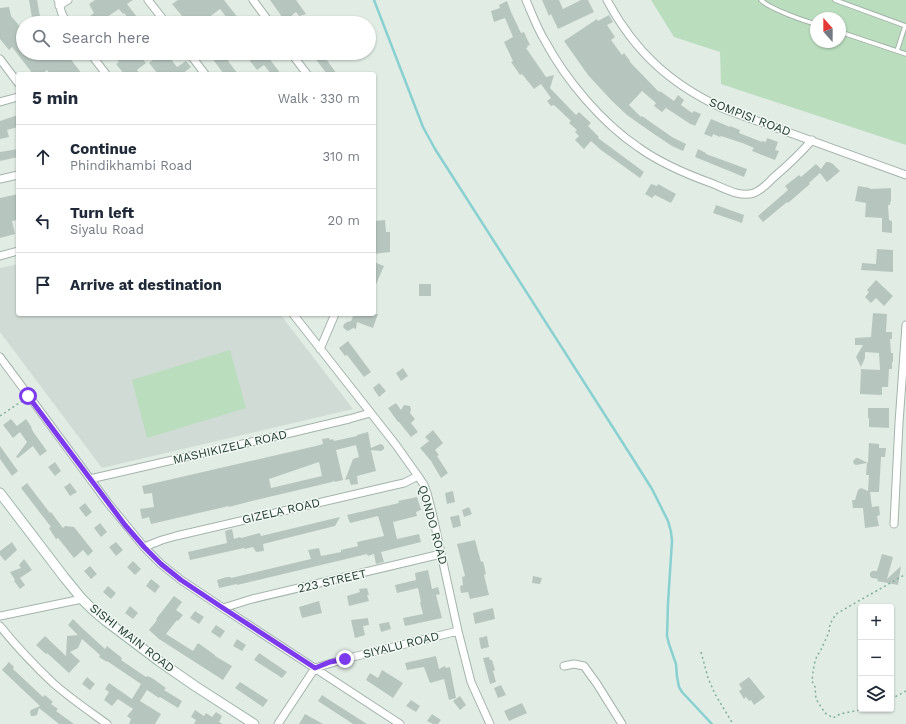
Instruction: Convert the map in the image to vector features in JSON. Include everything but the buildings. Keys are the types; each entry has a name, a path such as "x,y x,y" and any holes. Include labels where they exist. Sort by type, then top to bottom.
{"street":[{"path":"64,16 59,3 68,0"},
{"path":"148,0 161,16"},
{"path":"253,0 265,16"},
{"path":"526,0 539,30 554,58 584,98 637,147 672,167 733,192 749,194 761,189 793,161 812,140"},
{"name":"SOMPISI ROAD","path":"607,0 615,15 640,50 659,68 706,100 724,109 906,175"},
{"path":"0,59 16,80"},
{"path":"95,60 104,72"},
{"path":"194,60 203,72"},
{"path":"296,60 305,72"},
{"path":"0,102 16,98"},
{"path":"0,179 16,175"},
{"path":"0,256 16,252"},
{"name":"QONDO ROAD","path":"295,316 396,445 424,485 442,554 458,631 471,682 490,724"},
{"path":"320,349 334,316"},
{"path":"894,524 903,423 906,325"},
{"path":"0,357 125,525 161,564 181,580 400,724"},
{"name":"MASHIKIZELA ROAD","path":"90,479 370,413"},
{"name":"GIZELA ROAD","path":"144,547 176,536 395,485 418,476"},
{"name":"SISHI MAIN ROAD","path":"0,493 64,578 82,599 106,621 136,645 195,686 254,724"},
{"name":"223 STREET","path":"223,608 442,554"},
{"path":"0,616 82,599"},
{"path":"0,626 54,683 107,724"},
{"name":"SIYALU ROAD","path":"315,668 330,662 458,631"},
{"path":"564,666 574,664 584,666 622,724"},
{"path":"278,724 315,668"}],"lane":[{"path":"761,0 770,7 810,22"},
{"path":"835,0 905,26 897,51"},
{"path":"846,34 906,54"}],"path":[{"path":"0,416 28,396"},
{"path":"858,710 840,714 833,718 825,713 816,699 815,687 812,681 814,666 818,654 829,632 830,624 836,614 906,574"},
{"path":"701,652 713,690 733,724"},
{"path":"894,697 906,691"}],"shaded area":[{"path":"16,264 16,316 282,316 353,409 102,468 0,332 0,268"}],"green space":[{"path":"651,0 906,0 906,145 721,84 720,52 674,37"},
{"path":"230,350 246,408 147,438 132,380"}],"waterway":[{"path":"374,0 423,127 435,149 652,489 668,521 672,541 667,636 676,664 679,687 712,724"}],"route":[{"path":"28,396 125,525 161,564 181,580 315,668 330,662 345,659"}]}
